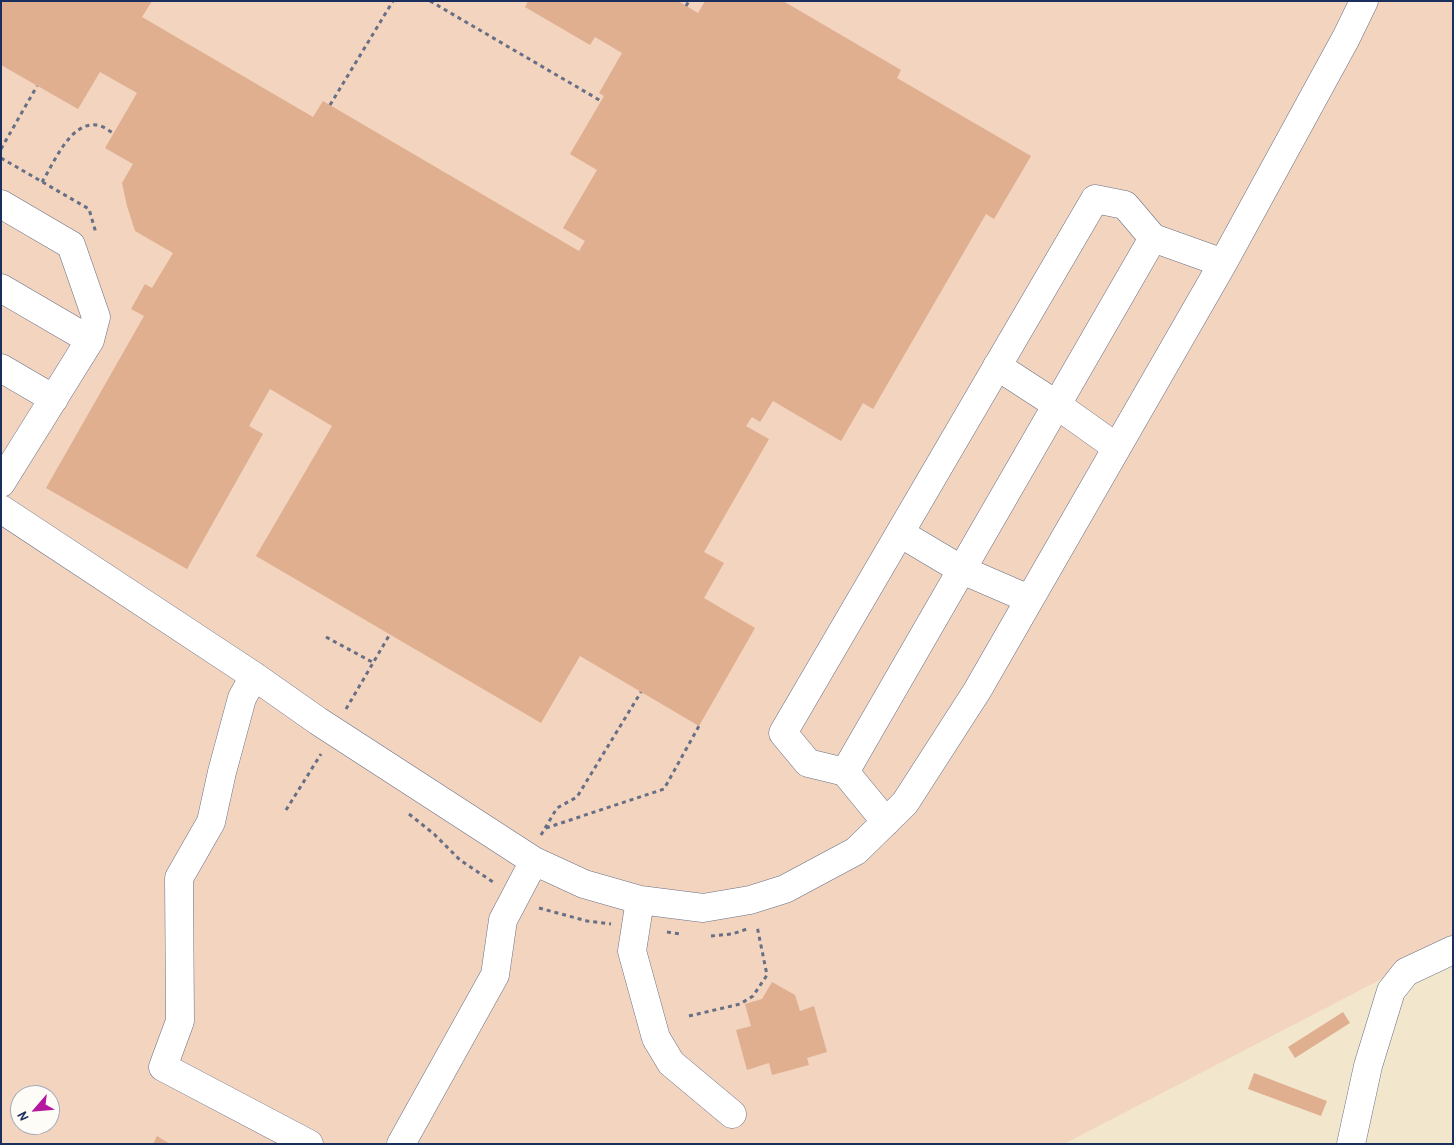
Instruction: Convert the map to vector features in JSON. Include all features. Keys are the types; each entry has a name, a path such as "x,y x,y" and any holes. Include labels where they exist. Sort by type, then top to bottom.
{"street":[{"path":"1,508 254,676 318,721 531,859 584,884 640,900 703,908 750,900 785,889 856,851 905,803 921,779 977,691 1224,263 1346,38 1364,1"},
{"path":"886,822 845,772 808,763 783,733 1095,199 1124,205 1154,238 1224,263"},
{"path":"1,204 71,245 96,317 90,340 1,483"},
{"path":"845,772 1154,238"},
{"path":"1,288 90,340"},
{"path":"997,366 1057,404 1116,448"},
{"path":"1,368 54,399"},
{"path":"900,533 962,570 1029,600"},
{"path":"254,676 242,698 211,822 180,878 180,1021 163,1067 308,1144"},
{"path":"401,1144 495,975 503,920 531,859"},
{"path":"640,900 632,951 656,1038 671,1063 732,1114"},
{"path":"1351,1144 1368,1066 1391,991 1406,972 1453,950"}],"path":[{"path":"330,106 393,1"},
{"path":"430,1 601,101"},
{"path":"686,6 689,1"},
{"path":"1,149 37,86"},
{"path":"42,182 69,137 82,125 97,124 114,133"},
{"path":"326,637 374,663"},
{"path":"531,859 557,808 577,797 641,692"},
{"path":"546,828 664,789 699,726"},
{"path":"321,754 329,759"},
{"path":"404,810 434,834 460,860 533,907 587,921 682,934"},
{"path":"708,936 732,934 764,922"},
{"path":"689,1016 740,1004 753,996 767,975 757,926"}],"shaded area":[{"path":"1,1 1453,1 1453,942 1064,1144 1,1144"}],"building":[{"path":"1,1 152,1 142,17 313,117 323,101 579,251 585,241 563,228 597,170 570,154 604,96 599,93 622,53 595,37 590,45 525,7 528,1 678,1 698,13 705,1 783,1 901,70 897,78 1031,156 994,219 986,214 873,409 863,403 841,441 773,401 760,422 752,417 746,426 769,439 704,552 724,563 704,598 755,628 699,726 580,656 541,723 256,556 332,426 270,389 249,426 263,434 187,569 46,488 144,316 131,309 145,284 152,288 173,253 135,231 122,183 133,164 105,148 137,93 100,72 78,109 1,65"},
{"path":"772,982 795,995 800,1011 814,1006 827,1052 807,1058 809,1065 772,1075 769,1063 747,1070 736,1030 751,1026 745,1004 762,999"},
{"path":"1343,1012 1350,1023 1295,1058 1288,1047"},
{"path":"1254,1073 1327,1101 1321,1116 1248,1089"},
{"path":"157,1136 170,1144 153,1144"}]}
